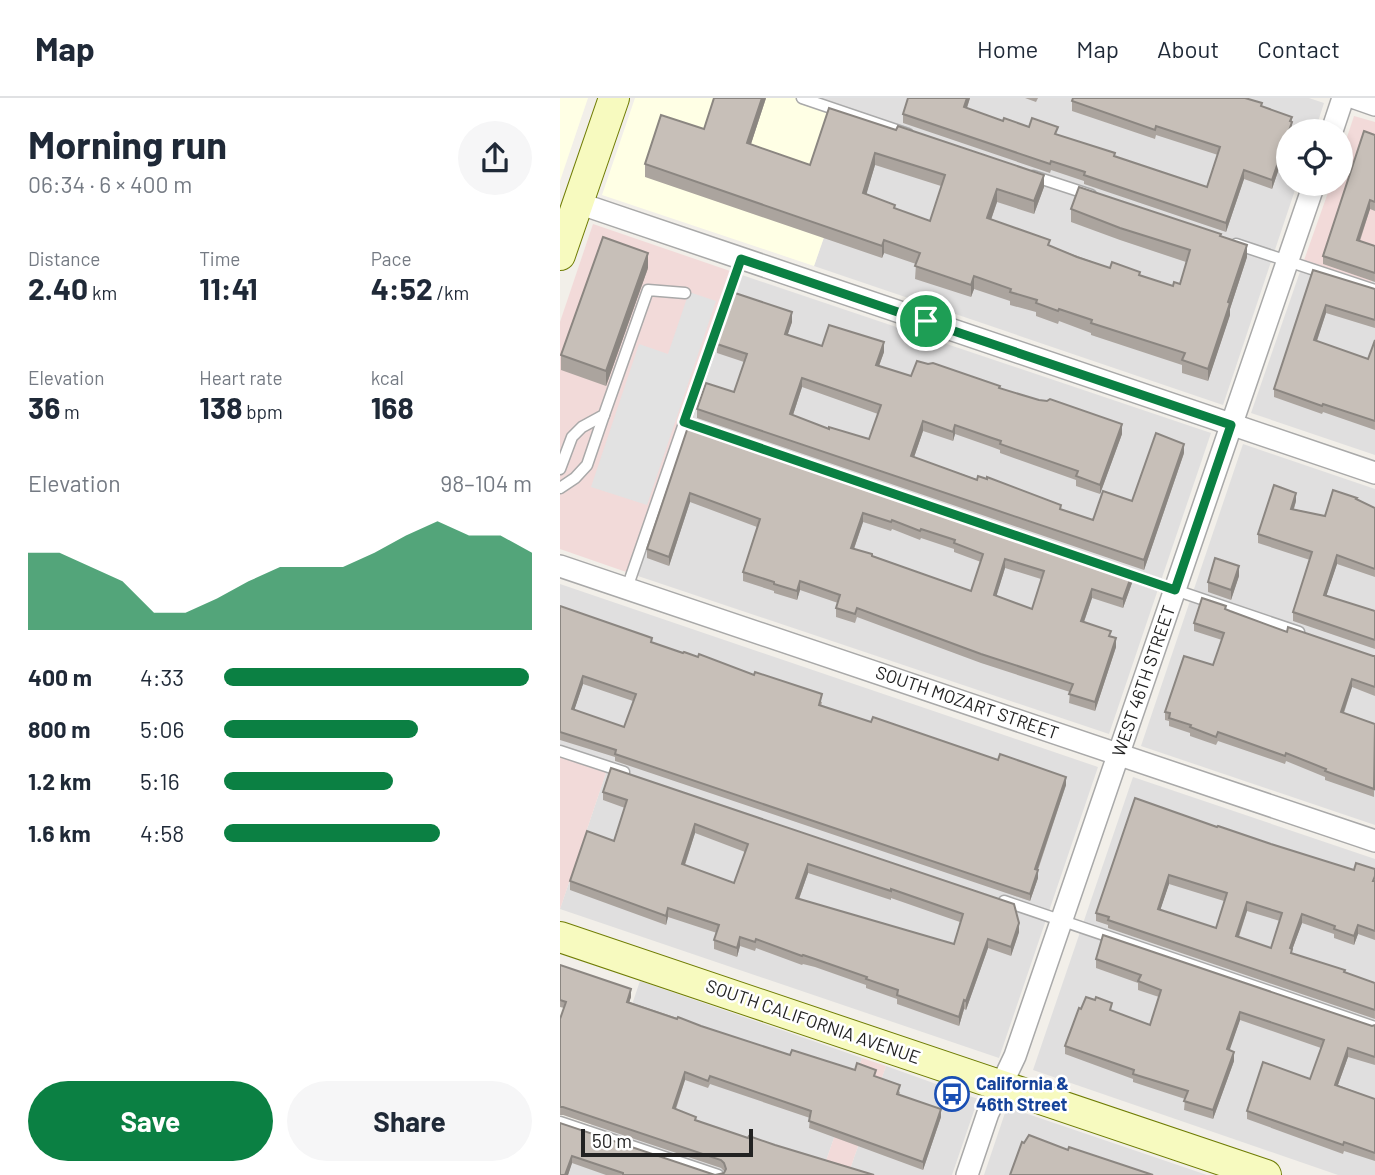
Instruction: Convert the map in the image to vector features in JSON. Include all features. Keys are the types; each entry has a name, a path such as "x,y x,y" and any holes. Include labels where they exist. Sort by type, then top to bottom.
{"main road":[{"path":"560,256 573,202 614,98"},
{"name":"SOUTH CALIFORNIA AVENUE","path":"560,937 1266,1175"}],"street":[{"path":"1336,119 1343,98"},
{"path":"1355,98 1375,105"},
{"name":"WEST 46TH STREET","path":"967,1175 988,1113 1015,1056 1310,196"},
{"path":"573,202 1375,473"},
{"name":"SOUTH MOZART STREET","path":"560,566 1375,841"}],"lane":[{"path":"802,98 917,137"},
{"path":"1022,172 1101,198"},
{"path":"1232,242 1375,290"},
{"path":"627,589 741,259"},
{"path":"560,488 575,478 587,465 648,290 685,293"},
{"path":"560,470 572,437 582,427 604,415"},
{"path":"684,422 711,432"},
{"path":"1107,567 1309,635"},
{"path":"560,751 634,776"},
{"path":"995,898 1375,1027"},
{"path":"560,1122 718,1175"}],"shaded area":[{"path":"560,98 588,98 560,181"},
{"path":"635,98 802,98 865,119 814,266 602,195"},
{"path":"802,98 1309,98 1324,103 1319,119 1276,119 1276,196 1293,196 1223,405 814,266 865,119"},
{"path":"1354,116 1375,122 1375,271 1369,288 1302,266 1327,196 1353,196"},
{"path":"593,224 736,273 632,574 560,549 560,322"},
{"path":"1302,266 1369,288 1375,271 1375,455 1251,413"},
{"path":"736,273 1211,433 1109,734 632,574"},
{"path":"689,292 716,301 647,505 591,487 639,344 668,354"},
{"path":"1243,444 1375,489 1375,825 1141,746"},
{"path":"560,584 1098,767 999,1058 560,909 608,767 560,750"},
{"path":"560,750 608,767 560,909"},
{"path":"1133,777 1375,859 1375,1175 1338,1175 1033,1070"},
{"path":"640,981 862,1058 821,1175 560,1175 589,1131"},
{"path":"862,1058 886,1066 848,1175 821,1175"},
{"path":"886,1066 978,1099 952,1175 848,1175"},
{"path":"1007,1107 1207,1175 984,1175"}],"building":[{"path":"714,98 762,98 747,143 810,165 829,108 896,130 898,126 1044,175 1034,201 997,189 987,218 1050,240 1048,245 1077,257 1110,268 1112,262 1140,272 1139,275 1173,286 1174,282 1180,284 1190,250 1071,209 1079,187 1247,245 1208,369 1182,360 1185,353 1036,303 1037,300 1010,292 1011,289 974,276 971,285 915,266 920,253 884,240 882,246 645,164 661,115 704,129","holes":["875,153 945,175 930,221 863,193"]},
{"path":"908,98 967,98 964,107 1029,127 1032,118 1058,127 1055,134 1207,187 1220,147 1156,126 1155,130 1072,101 1073,98 1245,98 1292,117 1276,119 1276,168 1272,180 1244,170 1226,223 1084,175 1085,172 1051,161 1050,164 903,114"},
{"path":"1364,131 1375,135 1375,202 1370,200 1357,240 1375,246 1375,273 1323,256 1343,196 1353,196 1353,165"},
{"path":"603,237 648,253 606,371 561,355"},
{"path":"1313,270 1375,289 1375,320 1326,305 1314,340 1368,359 1375,340 1375,421 1274,389"},
{"path":"735,293 792,312 785,334 822,346 829,325 884,342 876,365 911,376 917,361 933,363 1000,386 999,388 1039,400 1050,399 1122,424 1100,485 1076,476 1078,471 955,425 953,432 923,421 911,456 977,480 978,476 987,477 1061,505 1060,509 1093,520 1103,491 1132,501 1156,433 1184,444 1144,560 697,409 706,383 734,392 747,354 717,344","holes":["802,378 881,405 869,439 829,429 790,414"]},
{"path":"692,424 1132,574 1123,599 1092,589 1081,621 1111,631 1109,636 1116,638 1095,702 1069,694 1073,684 981,654 857,608 855,614 836,608 840,595 800,581 797,591 743,572 760,519 690,493 669,557 647,549 688,427 691,428","holes":["863,513 955,540 954,543 983,554 971,591 851,548","1005,559 1044,571 1032,609 994,595"]},
{"path":"1274,485 1296,493 1291,509 1325,516 1333,490 1357,498 1375,508 1375,569 1337,555 1324,595 1375,611 1375,640 1293,612 1312,552 1258,534"},
{"path":"1215,558 1239,566 1231,590 1208,582"},
{"path":"1202,598 1287,632 1288,627 1375,656 1375,687 1352,679 1341,712 1375,724 1374,789 1286,753 1285,756 1218,732 1216,737 1169,718 1170,713 1165,712 1184,656 1213,665 1224,633 1194,623"},
{"path":"560,606 652,638 651,642 683,653 698,657 699,654 754,675 755,672 822,694 819,705 871,722 873,717 998,760 1000,754 1066,777 1035,869 1038,870 1030,894 615,754 616,750 560,732","holes":["583,676 636,694 624,727 572,709"]},
{"path":"611,768 1014,904 1019,923 1011,947 988,939 959,1017 897,995 898,990 866,979 867,977 756,939 755,942 740,937 737,948 714,940 719,925 668,908 666,916 570,881 587,831 614,841 627,800 603,792","holes":["695,824 748,844 734,883 682,864","808,864 963,914 954,944 796,898"]},
{"path":"1135,798 1354,870 1356,863 1375,869 1375,931 1358,925 1354,936 1302,914 1290,948 1291,953 1345,970 1344,972 1375,983 1375,1010 1108,920 1109,917 1096,913","holes":["1169,875 1227,893 1216,928 1158,909","1247,902 1282,913 1271,948 1236,936"]},
{"path":"1103,935 1375,1025 1375,1057 1348,1048 1335,1085 1375,1099 1375,1153 1344,1142 1343,1145 1247,1111 1263,1062 1310,1079 1324,1040 1240,1012 1227,1049 1234,1052 1213,1110 1184,1101 1188,1091 1133,1074 1134,1070 1065,1046 1079,1008 1081,1009 1086,997 1095,1000 1096,997 1112,1003 1110,1010 1150,1025 1161,990 1138,981 1141,975 1096,959"},
{"path":"560,965 631,989 627,1002 677,1019 678,1017 790,1055 792,1050 855,1070 857,1063 876,1070 874,1076 900,1085 897,1094 941,1109 923,1162 809,1121 811,1111 710,1076 708,1081 685,1072 673,1108 696,1117 695,1120 874,1175 715,1175 724,1173 726,1169 721,1160 560,1107 560,1019 566,1002 560,1000"},
{"path":"560,1123 715,1175 623,1175 572,1156 565,1175 560,1175"},
{"path":"1029,1135 1068,1150 1069,1147 1153,1175 1010,1175 1022,1142 1024,1143"}],"place":[{"name":"California & 46th Street","path":"952,1094"}],"route":[{"path":"741,259 926,321 1231,425 1175,590 684,422 741,259"}]}
